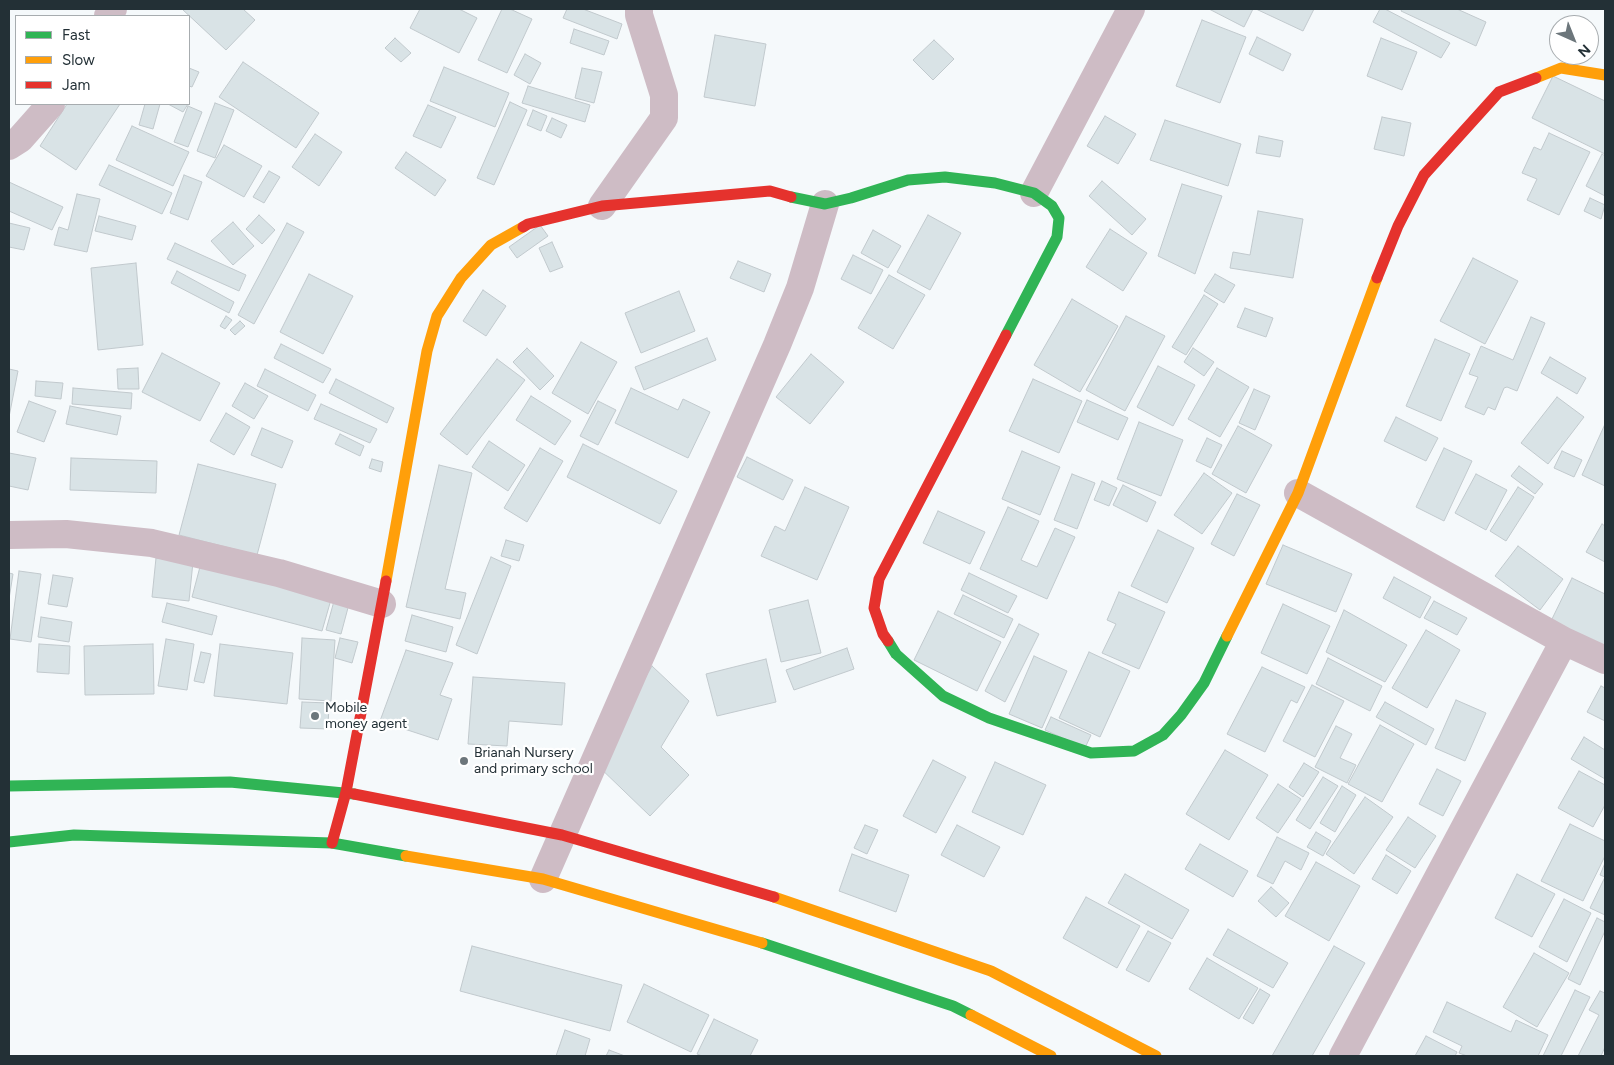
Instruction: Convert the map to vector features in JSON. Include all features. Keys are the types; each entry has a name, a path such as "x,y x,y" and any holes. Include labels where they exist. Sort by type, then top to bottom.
{"street":[{"path":"602,206 664,118 664,95 639,15 639,9"},
{"path":"1034,193 1131,9"},
{"path":"332,843 346,792 427,351 437,316 461,278 491,246 528,224 602,206 770,191 825,204 908,180 945,177 995,183 1034,193 1052,206 1059,218 1057,237 879,579 874,608 883,634 896,654 943,696 989,718 1092,753 1134,751 1163,735 1181,715 1204,683 1298,493 1373,288 1398,226 1424,175 1500,92 1561,68 1605,76"},
{"path":"9,146 20,139 50,105"},
{"path":"543,879 777,345 800,288 825,204"},
{"path":"1298,493 1564,641 1605,660"},
{"path":"9,535 66,534 152,543 279,573 382,604"},
{"path":"1343,1056 1564,641"},
{"path":"9,786 230,782 346,792 562,835 798,904 991,971 1156,1056"},
{"path":"9,842 74,835 332,843 543,879 751,940 953,1006 1051,1056"}],"building":[{"path":"182,9 243,9 255,20 226,50"},
{"path":"420,9 459,9 477,18 459,53 410,28"},
{"path":"502,9 510,9 532,19 507,73 478,60"},
{"path":"567,9 583,9 622,24 617,39 563,18"},
{"path":"1209,9 1253,9 1244,27"},
{"path":"1256,9 1314,9 1303,31"},
{"path":"1380,9 1385,9 1450,43 1441,58 1373,22"},
{"path":"1402,9 1457,9 1486,22 1476,46 1401,11"},
{"path":"1202,20 1246,37 1220,103 1176,86"},
{"path":"574,29 609,41 604,55 570,43"},
{"path":"715,35 766,44 755,106 704,97"},
{"path":"1257,37 1291,54 1283,71 1249,54"},
{"path":"395,38 411,53 401,62 385,48"},
{"path":"1381,38 1417,52 1402,90 1367,76"},
{"path":"934,40 954,59 933,80 913,60"},
{"path":"525,54 541,63 530,84 514,75"},
{"path":"243,62 319,113 296,148 219,97"},
{"path":"444,67 509,93 495,127 430,101"},
{"path":"190,68 199,72 192,87 190,86"},
{"path":"582,68 602,72 594,103 575,98"},
{"path":"1553,76 1605,101 1605,154 1532,118"},
{"path":"528,86 590,105 585,122 522,103"},
{"path":"510,102 527,110 494,185 477,178"},
{"path":"215,103 234,110 215,158 197,151"},
{"path":"66,105 119,105 76,170 40,146"},
{"path":"145,105 160,105 153,129 139,125"},
{"path":"170,105 187,105 183,112"},
{"path":"428,105 456,117 441,148 413,136"},
{"path":"188,106 202,112 188,147 174,142"},
{"path":"533,110 547,116 541,131 527,125"},
{"path":"1105,116 1136,134 1118,164 1087,146"},
{"path":"1382,117 1411,123 1404,156 1374,149"},
{"path":"552,118 567,125 561,138 546,131"},
{"path":"1165,120 1241,144 1228,186 1150,160"},
{"path":"132,126 189,152 173,186 116,160"},
{"path":"1549,133 1590,152 1559,215 1527,200 1537,179 1522,173 1534,147 1541,150"},
{"path":"315,134 342,152 319,186 292,167"},
{"path":"1259,136 1283,141 1280,157 1256,153"},
{"path":"224,145 262,166 244,197 206,176"},
{"path":"406,152 446,180 435,196 395,168"},
{"path":"1602,154 1605,156 1605,196 1586,186"},
{"path":"109,165 172,193 162,214 99,185"},
{"path":"269,171 280,177 264,203 253,197"},
{"path":"184,175 202,182 188,220 170,213"},
{"path":"1102,181 1146,219 1132,235 1089,196"},
{"path":"9,182 63,207 52,230 9,211"},
{"path":"1182,184 1222,196 1195,274 1158,256"},
{"path":"77,194 100,199 87,252 54,245 59,227 68,230"},
{"path":"1590,198 1605,205 1601,219 1584,211"},
{"path":"1258,211 1303,219 1293,278 1230,268 1233,252 1250,255"},
{"path":"259,215 275,230 262,244 246,229"},
{"path":"928,215 961,233 930,290 897,272"},
{"path":"99,216 136,226 132,240 95,231"},
{"path":"233,222 254,246 233,265 211,241"},
{"path":"9,223 30,228 24,250 9,247"},
{"path":"287,223 304,232 254,324 238,315"},
{"path":"540,225 548,236 517,258 509,247"},
{"path":"1110,229 1147,253 1123,291 1086,267"},
{"path":"873,230 901,246 888,268 861,253"},
{"path":"552,242 563,267 550,272 539,248"},
{"path":"175,243 246,275 239,291 167,259"},
{"path":"853,255 883,270 871,294 841,279"},
{"path":"1473,258 1518,281 1485,344 1440,321"},
{"path":"738,261 771,274 764,292 730,278"},
{"path":"136,263 143,345 98,350 91,268"},
{"path":"177,271 234,302 229,313 171,283"},
{"path":"309,274 353,296 323,354 280,332"},
{"path":"1215,274 1235,285 1224,303 1204,291"},
{"path":"889,275 925,295 893,349 858,328"},
{"path":"483,290 506,306 486,336 463,321"},
{"path":"679,291 695,331 641,353 625,313"},
{"path":"1204,295 1218,304 1186,355 1172,347"},
{"path":"1072,299 1118,326 1080,392 1034,365"},
{"path":"1245,308 1273,318 1266,337 1237,327"},
{"path":"226,316 232,320 225,329 220,326"},
{"path":"1126,316 1165,336 1125,411 1086,390"},
{"path":"1531,317 1545,323 1517,391 1507,387 1504,388 1495,410 1488,407 1484,415 1465,407 1478,377 1469,374 1481,346 1513,360"},
{"path":"240,321 245,326 235,335 230,330"},
{"path":"707,338 716,360 644,390 635,367"},
{"path":"1435,339 1470,354 1441,421 1406,406"},
{"path":"581,342 617,362 588,414 552,393"},
{"path":"281,344 331,369 323,383 274,358"},
{"path":"527,348 554,376 540,390 513,362"},
{"path":"1193,348 1214,362 1204,376 1184,362"},
{"path":"162,353 220,383 200,421 142,392"},
{"path":"811,354 844,382 810,424 776,397"},
{"path":"1550,357 1586,378 1577,394 1541,373"},
{"path":"497,359 525,380 467,455 440,434"},
{"path":"1158,366 1195,385 1173,426 1137,407"},
{"path":"138,368 139,389 118,389 117,369"},
{"path":"1217,368 1249,387 1220,437 1188,419"},
{"path":"9,369 18,371 9,417"},
{"path":"265,369 316,395 308,411 257,386"},
{"path":"336,379 394,408 387,423 329,393"},
{"path":"1033,379 1082,401 1059,453 1009,431"},
{"path":"36,381 63,383 61,399 35,396"},
{"path":"245,383 268,396 254,419 232,406"},
{"path":"73,388 132,393 131,409 72,404"},
{"path":"631,388 678,410 683,399 710,412 688,458 615,423"},
{"path":"1254,389 1270,396 1255,430 1239,423"},
{"path":"531,396 571,421 555,445 516,420"},
{"path":"1557,397 1584,417 1548,464 1521,443"},
{"path":"1087,400 1128,418 1118,440 1077,422"},
{"path":"29,401 56,411 44,442 17,432"},
{"path":"598,401 616,410 598,445 580,436"},
{"path":"321,404 377,429 370,443 314,419"},
{"path":"70,406 121,416 117,435 66,424"},
{"path":"226,413 250,427 234,455 210,441"},
{"path":"1396,417 1438,438 1426,461 1384,441"},
{"path":"1139,422 1183,440 1161,496 1117,479"},
{"path":"1605,424 1605,486 1582,475"},
{"path":"1238,426 1272,445 1246,493 1212,474"},
{"path":"262,428 293,441 282,468 251,455"},
{"path":"340,434 364,446 360,456 335,444"},
{"path":"1207,438 1222,445 1211,468 1196,461"},
{"path":"489,441 525,465 508,491 472,467"},
{"path":"583,444 677,491 660,524 567,477"},
{"path":"540,448 563,461 527,522 504,508"},
{"path":"1444,448 1472,461 1444,521 1416,507"},
{"path":"1022,451 1060,467 1040,515 1002,499"},
{"path":"1562,451 1582,460 1574,477 1554,468"},
{"path":"9,453 36,458 28,490 9,486"},
{"path":"747,457 793,480 783,500 737,477"},
{"path":"71,458 157,461 156,493 70,490"},
{"path":"372,459 383,462 381,472 369,468"},
{"path":"198,464 276,484 257,555 179,535"},
{"path":"439,465 472,473 445,589 466,593 460,619 406,607"},
{"path":"1519,466 1543,484 1535,494 1511,476"},
{"path":"1204,473 1232,493 1202,534 1174,515"},
{"path":"1072,474 1095,483 1077,529 1054,520"},
{"path":"1476,474 1507,490 1486,530 1455,513"},
{"path":"1102,481 1117,488 1109,506 1094,500"},
{"path":"1123,485 1156,502 1147,522 1113,505"},
{"path":"805,487 849,507 817,580 761,556 775,526 785,531"},
{"path":"1518,487 1534,497 1506,541 1490,531"},
{"path":"1237,494 1260,505 1234,556 1211,544"},
{"path":"1008,507 1039,521 1021,560 1037,567 1055,528 1075,537 1047,599 980,569"},
{"path":"938,511 985,532 970,564 923,543"},
{"path":"1602,524 1605,526 1605,562 1586,552"},
{"path":"1158,530 1194,548 1167,603 1131,586"},
{"path":"506,540 524,545 519,561 501,556"},
{"path":"1283,545 1352,574 1336,612 1266,584"},
{"path":"1518,546 1563,579 1540,610 1495,576"},
{"path":"491,557 511,566 477,654 456,645"},
{"path":"156,558 193,562 189,601 152,597"},
{"path":"201,563 332,596 322,631 192,597"},
{"path":"19,571 41,574 31,642 10,639"},
{"path":"9,573 13,574 9,599"},
{"path":"969,573 1017,596 1008,613 961,590"},
{"path":"53,575 73,578 67,607 48,604"},
{"path":"1394,577 1431,597 1420,618 1383,598"},
{"path":"1572,578 1605,594 1605,648 1551,621"},
{"path":"1119,592 1165,612 1139,669 1102,653 1116,624 1107,620"},
{"path":"963,595 1013,619 1004,638 954,614"},
{"path":"808,600 821,653 781,662 769,610"},
{"path":"334,601 349,604 341,634 326,630"},
{"path":"1434,601 1467,618 1457,635 1424,618"},
{"path":"167,603 217,616 212,635 162,622"},
{"path":"1283,604 1330,626 1307,674 1261,653"},
{"path":"1344,610 1407,645 1385,682 1326,652"},
{"path":"938,611 1001,642 977,691 914,660"},
{"path":"412,615 453,627 446,652 405,641"},
{"path":"41,617 72,622 69,642 38,637"},
{"path":"1019,624 1039,634 1005,702 985,691"},
{"path":"1426,630 1460,650 1427,708 1392,688"},
{"path":"302,638 335,640 331,701 299,699"},
{"path":"340,638 358,642 352,663 335,658"},
{"path":"166,639 194,644 187,690 158,686"},
{"path":"39,644 70,646 69,674 37,672"},
{"path":"153,644 154,694 85,695 84,646"},
{"path":"220,644 293,653 287,704 214,696"},
{"path":"847,648 854,669 794,690 786,670"},
{"path":"406,650 453,663 440,695 452,699 438,740 380,721"},
{"path":"201,652 211,654 204,683 194,681"},
{"path":"1089,652 1130,671 1100,737 1059,718"},
{"path":"1034,656 1067,671 1042,728 1009,714"},
{"path":"1328,658 1382,686 1370,711 1316,684"},
{"path":"766,659 776,702 717,716 706,674"},
{"path":"652,666 689,701 661,747 689,775 650,816 595,763"},
{"path":"1262,667 1305,687 1297,703 1291,700 1265,752 1227,734"},
{"path":"473,677 565,683 562,725 509,721 507,746 468,744"},
{"path":"1312,685 1344,701 1315,757 1283,741"},
{"path":"1601,686 1605,688 1605,721 1587,712"},
{"path":"1456,700 1486,713 1465,761 1435,748"},
{"name":"Mobile money agent","path":"302,702 329,703 328,729 300,728"},
{"path":"1385,702 1434,729 1426,745 1376,717"},
{"path":"1051,717 1091,735 1085,748 1045,730"},
{"path":"1380,725 1414,744 1382,802 1348,784"},
{"path":"1336,726 1352,734 1340,758 1356,765 1347,783 1315,767"},
{"path":"1584,737 1605,750 1605,779 1571,759"},
{"path":"1225,750 1268,775 1229,840 1186,814"},
{"path":"933,760 966,777 936,833 903,816"},
{"path":"995,762 1046,785 1023,835 972,812"},
{"path":"1304,763 1319,772 1303,797 1289,787"},
{"path":"1437,769 1461,781 1443,816 1419,804"},
{"path":"1579,771 1605,785 1605,805 1593,827 1558,808"},
{"path":"1323,777 1338,786 1310,829 1296,820"},
{"path":"1278,784 1301,799 1278,833 1256,818"},
{"path":"1342,786 1356,795 1335,832 1320,823"},
{"path":"1365,797 1393,817 1354,874 1326,854"},
{"path":"1408,817 1436,836 1415,868 1386,850"},
{"path":"1570,824 1605,841 1605,856 1583,901 1541,881"},
{"path":"865,825 878,830 867,854 854,848"},
{"path":"957,825 1000,847 984,877 941,855"},
{"path":"1316,832 1331,841 1323,856 1307,847"},
{"path":"1277,837 1309,853 1301,870 1285,861 1273,884 1257,876"},
{"path":"1200,844 1248,871 1233,897 1185,869"},
{"path":"852,854 909,875 896,912 839,891"},
{"path":"1386,855 1411,871 1397,894 1372,879"},
{"path":"1316,862 1360,886 1329,941 1285,916"},
{"path":"1605,863 1605,877 1600,875"},
{"path":"1125,874 1189,910 1172,939 1108,903"},
{"path":"1517,874 1555,894 1532,937 1495,918"},
{"path":"1605,877 1605,915 1590,908"},
{"path":"1271,887 1289,903 1276,917 1258,901"},
{"path":"1086,897 1140,926 1117,968 1063,938"},
{"path":"1564,899 1591,913 1567,962 1539,947"},
{"path":"1597,918 1605,922 1605,931 1580,985 1568,979"},
{"path":"1228,929 1288,963 1273,988 1213,955"},
{"path":"1148,931 1171,943 1149,982 1126,970"},
{"path":"472,946 622,985 610,1031 460,991"},
{"path":"1334,946 1365,963 1312,1056 1272,1056"},
{"path":"1534,953 1569,973 1537,1027 1503,1007"},
{"path":"1207,958 1258,988 1239,1019 1189,989"},
{"path":"644,984 709,1015 691,1052 627,1022"},
{"path":"1260,989 1270,995 1253,1024 1243,1018"},
{"path":"1575,990 1590,997 1561,1056 1543,1056"},
{"path":"1600,991 1605,993 1605,1047 1601,1056 1578,1056 1599,1015 1589,1010"},
{"path":"1447,1002 1511,1032 1516,1020 1548,1035 1538,1056 1467,1056 1459,1053 1462,1046 1433,1032"},
{"path":"714,1019 758,1040 750,1056 702,1056 697,1054"},
{"path":"565,1030 590,1039 585,1056 556,1056"},
{"path":"1426,1036 1457,1052 1455,1056 1415,1056"},
{"path":"609,1050 625,1056 606,1056"}],"traffic: fast":[{"path":"791,197 825,204 908,180 945,177 995,183 1034,193 1052,206 1059,218 1057,237 1006,335"},
{"path":"888,641 896,654 943,696 989,718 1091,753 1134,751 1163,735 1181,715 1204,683 1227,636"},
{"path":"9,786 230,782 354,794"},
{"path":"9,842 74,835 332,843 406,856"},
{"path":"762,943 953,1006 971,1015"}],"traffic: slow":[{"path":"1536,78 1561,68 1605,75"},
{"path":"386,581 427,351 437,316 461,278 491,245 523,227"},
{"path":"1227,636 1298,493 1377,278"},
{"path":"406,856 543,879 762,943"},
{"path":"774,897 991,971 1156,1056"},
{"path":"971,1015 1051,1056"}],"traffic: jam":[{"path":"1377,278 1398,226 1424,175 1499,92 1536,78"},
{"path":"523,227 528,224 602,206 770,191 791,197"},
{"path":"888,641 883,634 874,608 879,579 1006,335"},
{"path":"332,843 346,792 386,581"},
{"path":"354,794 562,835 774,897"}],"place":[{"name":"Mobile money agent","path":"315,716"},
{"name":"Brianah Nursery and primary school","path":"464,761"}]}
